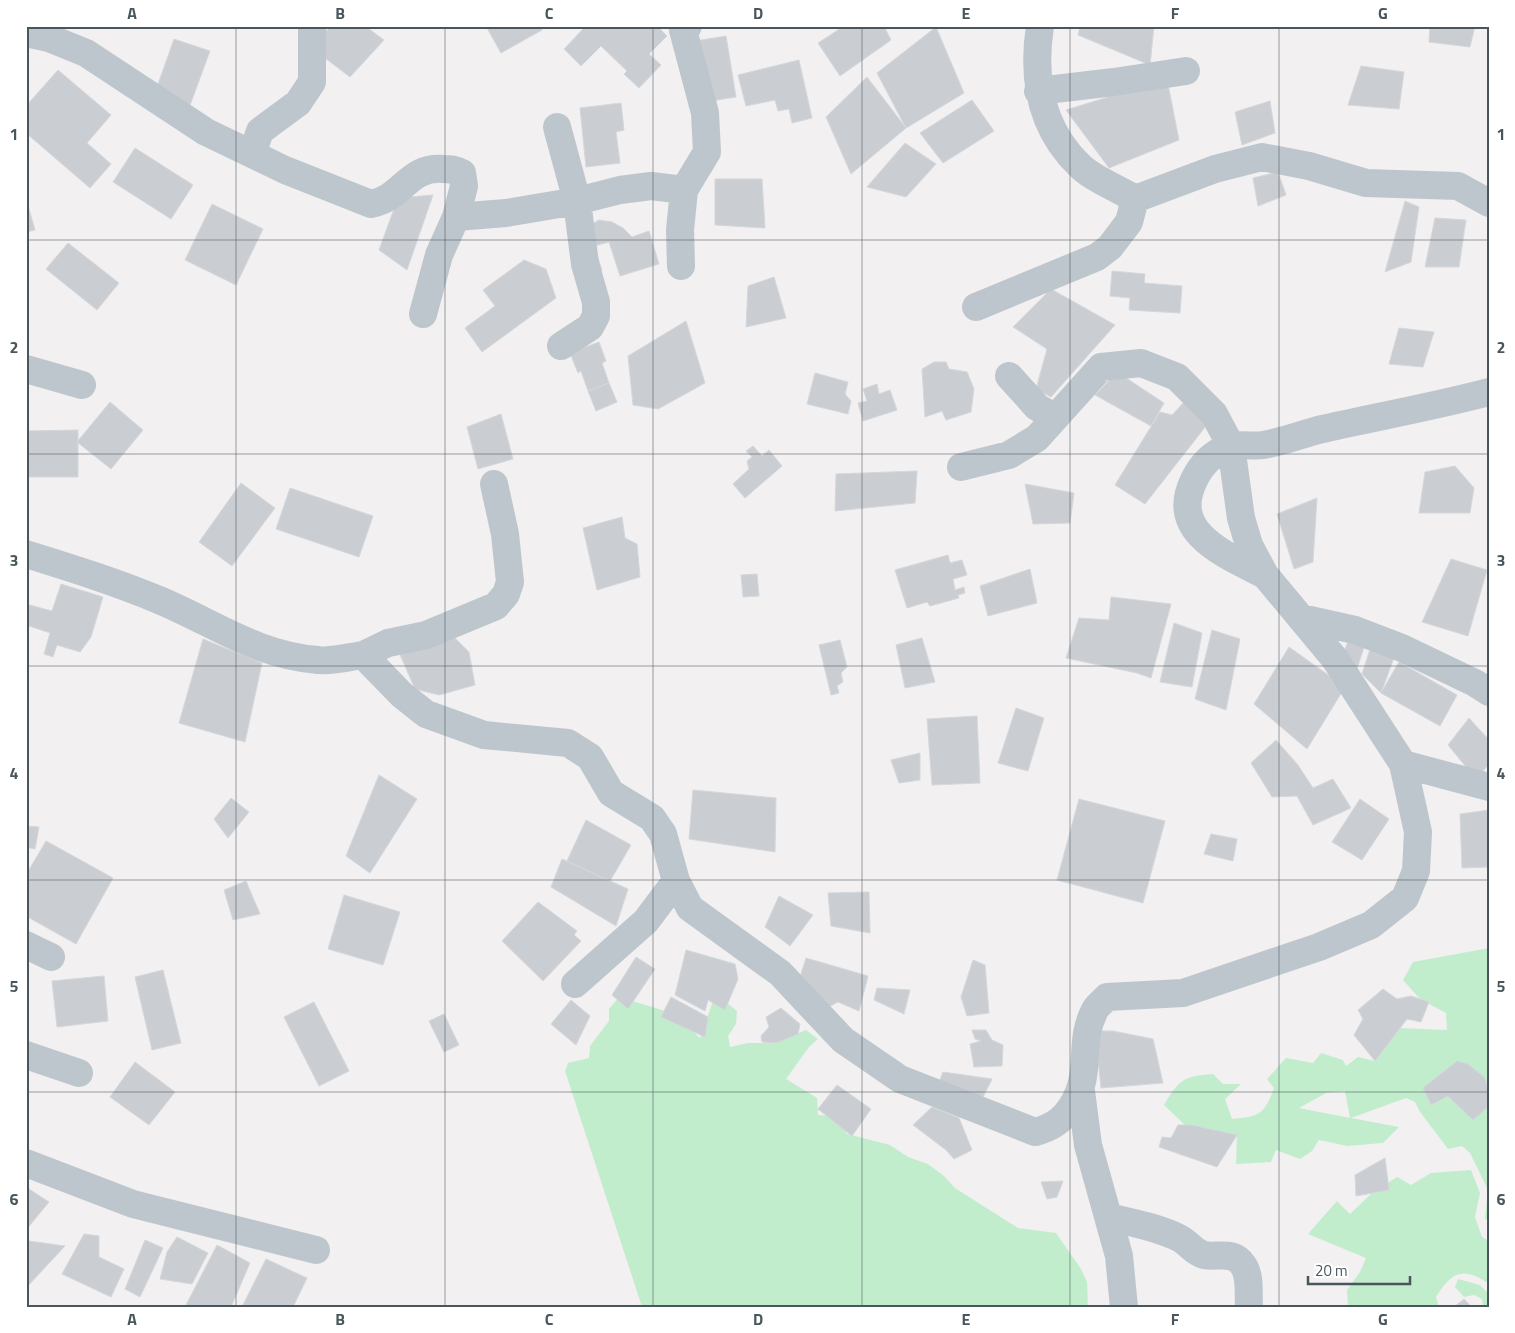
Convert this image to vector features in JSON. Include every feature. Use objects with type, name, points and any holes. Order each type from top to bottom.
[{"type":"street","points":[[252,154],[260,131],[298,103],[312,82],[312,26]]},
{"type":"street","points":[[681,266],[680,230],[684,190],[698,171],[707,152],[705,113],[684,30],[688,26]]},
{"type":"street","points":[[1040,26],[1035,55],[1038,91],[1050,128],[1079,166],[1135,199]]},
{"type":"street","points":[[26,33],[49,38],[86,53],[206,132],[284,170],[371,204],[384,202],[394,196],[414,174],[432,168],[456,170],[462,173],[464,186],[456,217],[439,255],[423,314]]},
{"type":"street","points":[[1038,91],[1186,71]]},
{"type":"street","points":[[557,127],[577,201],[585,264],[596,302],[596,316],[590,327],[561,346]]},
{"type":"street","points":[[1135,199],[1215,169],[1262,157],[1309,166],[1366,183],[1458,186],[1489,203]]},
{"type":"street","points":[[456,217],[506,213],[577,201],[620,190],[651,186],[684,190]]},
{"type":"street","points":[[976,307],[1097,257],[1110,247],[1130,222],[1135,199]]},
{"type":"street","points":[[364,655],[402,695],[426,714],[484,735],[568,743],[590,757],[611,792],[652,818],[663,834],[676,881],[690,908],[780,973],[843,1040],[900,1079],[1035,1132],[1050,1128],[1067,1114],[1081,1091],[1085,1073],[1087,1034],[1094,1010],[1107,997],[1183,993],[1319,947],[1371,925],[1405,898],[1416,871],[1418,832],[1403,764],[1336,659],[1265,575],[1249,545],[1240,518],[1231,446],[1214,414],[1177,377],[1141,363],[1100,366],[1037,438],[1009,455],[961,467]]},
{"type":"street","points":[[26,369],[82,385]]},
{"type":"street","points":[[1009,376],[1037,407],[1054,417]]},
{"type":"street","points":[[1265,575],[1220,552],[1196,532],[1188,513],[1188,492],[1198,472],[1210,458],[1231,446],[1262,446],[1316,431],[1489,392]]},
{"type":"street","points":[[26,554],[118,584],[162,601],[209,626],[272,652],[320,661],[364,655],[388,643],[426,635],[496,606],[506,594],[510,582],[507,553],[494,484]]},
{"type":"street","points":[[1301,618],[1355,630],[1394,645],[1475,683],[1489,692]]},
{"type":"street","points":[[1403,764],[1475,785],[1489,787]]},
{"type":"street","points":[[575,984],[646,922],[676,881]]},
{"type":"street","points":[[26,945],[51,957]]},
{"type":"street","points":[[26,1055],[79,1073]]},
{"type":"street","points":[[1081,1091],[1088,1145],[1119,1256],[1124,1307]]},
{"type":"street","points":[[26,1163],[133,1204],[316,1250]]},
{"type":"street","points":[[1109,1217],[1161,1230],[1182,1240],[1194,1251],[1206,1255],[1224,1254],[1236,1258],[1243,1265],[1247,1274],[1249,1307]]},
{"type":"green space","points":[[1489,948],[1489,1220],[1485,1219],[1488,1190],[1470,1153],[1462,1146],[1448,1149],[1420,1112],[1415,1102],[1406,1098],[1351,1118],[1399,1127],[1383,1143],[1347,1146],[1319,1140],[1312,1151],[1300,1159],[1276,1150],[1271,1162],[1236,1164],[1237,1135],[1185,1125],[1164,1105],[1183,1081],[1195,1076],[1213,1074],[1223,1084],[1241,1084],[1225,1099],[1232,1119],[1249,1117],[1264,1109],[1274,1088],[1267,1079],[1286,1058],[1313,1063],[1321,1053],[1343,1060],[1346,1066],[1358,1057],[1375,1061],[1400,1028],[1447,1030],[1446,1013],[1420,999],[1403,980],[1413,962]],"holes":[[[1345,1091],[1350,1118],[1299,1108],[1326,1093]]]},
{"type":"green space","points":[[619,997],[672,1013],[700,1038],[713,1001],[726,1002],[737,1011],[736,1024],[728,1036],[730,1047],[748,1043],[776,1043],[806,1030],[818,1039],[809,1047],[786,1079],[817,1098],[818,1115],[836,1116],[847,1134],[890,1145],[908,1157],[928,1164],[944,1176],[955,1188],[1018,1228],[1056,1233],[1081,1269],[1087,1282],[1088,1307],[642,1307],[565,1071],[568,1063],[589,1058],[590,1046],[609,1021],[609,1009]]},
{"type":"green space","points":[[1471,1170],[1480,1193],[1475,1217],[1482,1237],[1489,1241],[1489,1284],[1480,1278],[1464,1273],[1452,1277],[1441,1289],[1436,1297],[1439,1307],[1348,1307],[1347,1290],[1360,1272],[1366,1258],[1308,1234],[1337,1201],[1350,1214],[1372,1193],[1397,1177],[1411,1185],[1431,1173]]},
{"type":"green space","points":[[1458,1279],[1480,1285],[1489,1294],[1489,1307],[1483,1307],[1482,1299],[1474,1295],[1464,1297],[1455,1287]]},
{"type":"building","points":[[333,26],[365,26],[384,40],[350,77],[321,55],[323,33]]},
{"type":"building","points":[[486,26],[540,26],[542,30],[501,53]]},
{"type":"building","points":[[586,26],[657,26],[667,36],[649,54],[661,65],[639,88],[624,74],[627,71],[601,46],[581,66],[564,49]]},
{"type":"building","points":[[844,26],[884,26],[891,40],[840,76],[818,43]]},
{"type":"building","points":[[1080,26],[1154,26],[1150,65],[1078,35]]},
{"type":"building","points":[[1430,26],[1475,26],[1470,47],[1429,42]]},
{"type":"building","points":[[936,27],[964,93],[906,128],[877,73]]},
{"type":"building","points":[[726,36],[736,97],[705,102],[695,41]]},
{"type":"building","points":[[174,39],[210,51],[189,108],[157,87]]},
{"type":"building","points":[[799,60],[812,118],[792,123],[789,109],[778,111],[775,100],[746,106],[738,75]]},
{"type":"building","points":[[1361,66],[1404,72],[1399,109],[1348,105]]},
{"type":"building","points":[[58,70],[111,115],[87,143],[111,164],[90,188],[26,133],[26,106]]},
{"type":"building","points":[[867,77],[906,128],[851,174],[826,117]]},
{"type":"building","points":[[1167,79],[1179,140],[1109,168],[1066,110]]},
{"type":"building","points":[[972,100],[994,131],[943,163],[920,133]]},
{"type":"building","points":[[1270,101],[1275,133],[1242,145],[1235,112]]},
{"type":"building","points":[[621,103],[624,130],[616,132],[620,163],[586,167],[580,108]]},
{"type":"building","points":[[905,143],[936,164],[906,197],[867,187]]},
{"type":"building","points":[[135,148],[193,185],[171,219],[113,182]]},
{"type":"building","points":[[1278,172],[1286,195],[1258,206],[1253,178]]},
{"type":"building","points":[[715,179],[762,179],[765,228],[715,225]]},
{"type":"building","points":[[433,195],[407,270],[379,250],[398,198]]},
{"type":"building","points":[[26,199],[35,230],[26,232]]},
{"type":"building","points":[[1405,201],[1419,207],[1411,262],[1385,272]]},
{"type":"building","points":[[212,204],[263,229],[236,285],[185,260]]},
{"type":"building","points":[[1435,218],[1466,220],[1459,267],[1425,267]]},
{"type":"building","points":[[599,220],[612,222],[623,228],[632,237],[649,231],[659,264],[620,276],[609,242],[594,246],[602,270],[597,272],[587,227]]},
{"type":"building","points":[[68,243],[119,283],[97,310],[46,269]]},
{"type":"building","points":[[524,260],[546,269],[556,298],[482,352],[465,328],[495,306],[483,290]]},
{"type":"building","points":[[1112,271],[1145,274],[1144,283],[1182,286],[1180,313],[1129,310],[1130,298],[1110,296]]},
{"type":"building","points":[[774,277],[786,318],[746,327],[748,286]]},
{"type":"building","points":[[1051,289],[1115,325],[1051,397],[1036,389],[1047,349],[1013,327]]},
{"type":"building","points":[[686,321],[705,383],[658,409],[633,405],[628,356]]},
{"type":"building","points":[[1399,328],[1434,332],[1423,367],[1389,364]]},
{"type":"building","points":[[599,342],[606,361],[602,363],[609,383],[588,391],[581,371],[578,373],[570,353]]},
{"type":"building","points":[[934,362],[946,362],[949,369],[967,372],[974,389],[971,412],[946,420],[942,411],[925,417],[922,369]]},
{"type":"building","points":[[1117,372],[1164,403],[1151,426],[1095,395]]},
{"type":"building","points":[[815,373],[848,382],[845,394],[851,401],[848,414],[807,404]]},
{"type":"building","points":[[609,383],[617,402],[596,411],[588,391]]},
{"type":"building","points":[[877,384],[879,394],[890,390],[897,410],[863,421],[858,403],[867,401],[863,389]]},
{"type":"building","points":[[1186,400],[1213,417],[1145,504],[1115,485],[1160,412],[1172,415]]},
{"type":"building","points":[[110,402],[143,430],[111,469],[77,442]]},
{"type":"building","points":[[501,414],[513,459],[478,469],[467,427]]},
{"type":"building","points":[[78,430],[78,477],[26,477],[26,431]]},
{"type":"building","points":[[753,446],[762,456],[769,450],[782,466],[745,498],[733,484],[749,469],[747,461],[752,457],[746,451]]},
{"type":"building","points":[[1455,466],[1474,488],[1470,513],[1419,513],[1425,472]]},
{"type":"building","points":[[917,471],[915,503],[835,511],[836,474]]},
{"type":"building","points":[[241,483],[275,508],[232,566],[199,542]]},
{"type":"building","points":[[1025,484],[1074,493],[1070,523],[1033,524]]},
{"type":"building","points":[[290,488],[373,516],[359,557],[276,529]]},
{"type":"building","points":[[1317,498],[1313,562],[1294,569],[1277,514]]},
{"type":"building","points":[[622,517],[625,538],[637,544],[640,577],[597,590],[583,528]]},
{"type":"building","points":[[948,555],[950,563],[962,560],[967,575],[953,579],[955,590],[964,587],[965,593],[958,595],[959,598],[930,606],[927,602],[907,608],[895,570]]},
{"type":"building","points":[[1451,559],[1487,570],[1468,636],[1422,622]]},
{"type":"building","points":[[1030,569],[1037,603],[988,616],[980,586]]},
{"type":"building","points":[[757,574],[759,596],[743,597],[741,575]]},
{"type":"building","points":[[61,584],[103,597],[91,637],[80,652],[57,645],[53,657],[44,654],[50,633],[26,625],[26,604],[52,611]]},
{"type":"building","points":[[1111,597],[1171,604],[1151,678],[1137,673],[1066,658],[1079,618],[1109,620]]},
{"type":"building","points":[[1174,623],[1202,633],[1192,687],[1160,682]]},
{"type":"building","points":[[1212,630],[1240,639],[1226,710],[1195,699]]},
{"type":"building","points":[[454,637],[469,652],[475,685],[439,695],[415,689],[398,650]]},
{"type":"building","points":[[1350,637],[1366,641],[1356,672],[1342,656]]},
{"type":"building","points":[[922,638],[935,682],[905,688],[896,645]]},
{"type":"building","points":[[203,639],[262,663],[245,742],[179,723]]},
{"type":"building","points":[[840,640],[847,667],[841,673],[843,682],[837,686],[839,693],[831,695],[819,645]]},
{"type":"building","points":[[1373,640],[1396,652],[1381,693],[1362,674]]},
{"type":"building","points":[[1289,647],[1345,687],[1307,749],[1254,704]]},
{"type":"building","points":[[1399,662],[1457,695],[1440,726],[1381,693]]},
{"type":"building","points":[[1016,708],[1044,718],[1028,771],[998,763]]},
{"type":"building","points":[[977,716],[980,783],[932,785],[927,719]]},
{"type":"building","points":[[1469,718],[1489,740],[1489,764],[1476,779],[1448,745]]},
{"type":"building","points":[[1276,740],[1298,765],[1313,788],[1333,779],[1351,808],[1313,825],[1297,796],[1272,797],[1251,763]]},
{"type":"building","points":[[920,753],[920,780],[899,783],[891,760]]},
{"type":"building","points":[[379,775],[417,799],[370,873],[346,856]]},
{"type":"building","points":[[693,790],[776,798],[775,852],[689,839]]},
{"type":"building","points":[[231,798],[249,812],[228,838],[214,819]]},
{"type":"building","points":[[1079,799],[1165,821],[1143,903],[1057,880]]},
{"type":"building","points":[[1360,799],[1389,819],[1362,860],[1332,842]]},
{"type":"building","points":[[1489,810],[1489,867],[1462,868],[1460,814]]},
{"type":"building","points":[[586,820],[631,845],[610,881],[567,861]]},
{"type":"building","points":[[26,826],[39,827],[35,849],[26,847]]},
{"type":"building","points":[[1211,834],[1237,839],[1233,861],[1204,854]]},
{"type":"building","points":[[46,841],[113,878],[76,944],[26,916],[26,875]]},
{"type":"building","points":[[562,859],[628,889],[616,926],[551,887]]},
{"type":"building","points":[[246,881],[260,914],[233,920],[224,890]]},
{"type":"building","points":[[869,892],[870,933],[831,926],[828,893]]},
{"type":"building","points":[[344,895],[400,912],[383,965],[328,949]]},
{"type":"building","points":[[779,896],[813,915],[790,946],[765,927]]},
{"type":"building","points":[[538,902],[577,931],[574,935],[581,941],[543,981],[502,941]]},
{"type":"building","points":[[686,950],[735,964],[738,979],[725,1010],[708,1000],[705,1011],[675,995]]},
{"type":"building","points":[[636,957],[655,969],[628,1009],[612,995]]},
{"type":"building","points":[[806,958],[868,976],[859,1011],[838,1002],[817,1013],[796,990]]},
{"type":"building","points":[[973,960],[985,965],[989,1013],[967,1016],[961,997]]},
{"type":"building","points":[[163,970],[181,1043],[152,1050],[135,977]]},
{"type":"building","points":[[104,976],[108,1021],[57,1027],[52,981]]},
{"type":"building","points":[[877,988],[910,990],[904,1014],[874,1000]]},
{"type":"building","points":[[1383,989],[1397,999],[1411,996],[1429,1002],[1421,1022],[1407,1019],[1375,1061],[1354,1035],[1363,1019],[1358,1010]]},
{"type":"building","points":[[671,997],[708,1017],[705,1037],[661,1017]]},
{"type":"building","points":[[571,1000],[590,1016],[576,1045],[551,1024]]},
{"type":"building","points":[[314,1002],[349,1071],[319,1086],[284,1017]]},
{"type":"building","points":[[781,1008],[800,1024],[798,1034],[776,1043],[762,1042],[761,1036],[769,1027],[766,1017]]},
{"type":"building","points":[[444,1014],[459,1045],[444,1052],[429,1021]]},
{"type":"building","points":[[972,1030],[986,1030],[992,1040],[1003,1045],[1002,1066],[974,1067],[970,1044],[981,1041],[975,1039]]},
{"type":"building","points":[[1095,1031],[1113,1031],[1153,1039],[1163,1083],[1101,1088]]},
{"type":"building","points":[[1457,1061],[1468,1064],[1484,1077],[1489,1089],[1489,1106],[1473,1120],[1448,1096],[1431,1105],[1423,1088]]},
{"type":"building","points":[[135,1062],[175,1092],[149,1125],[110,1097]]},
{"type":"building","points":[[943,1072],[992,1079],[983,1097],[936,1090]]},
{"type":"building","points":[[837,1085],[871,1109],[852,1136],[818,1109]]},
{"type":"building","points":[[932,1107],[959,1118],[972,1150],[954,1159],[946,1150],[913,1125]]},
{"type":"building","points":[[1178,1125],[1191,1125],[1237,1135],[1217,1167],[1159,1147],[1162,1137],[1171,1138]]},
{"type":"building","points":[[1385,1158],[1389,1190],[1356,1196],[1355,1175]]},
{"type":"building","points":[[1063,1181],[1057,1197],[1047,1199],[1041,1182]]},
{"type":"building","points":[[26,1187],[49,1202],[26,1230]]},
{"type":"building","points":[[84,1234],[99,1236],[99,1257],[124,1269],[111,1297],[62,1274]]},
{"type":"building","points":[[177,1237],[208,1253],[192,1284],[160,1279],[167,1252]]},
{"type":"building","points":[[145,1240],[163,1248],[140,1297],[125,1289]]},
{"type":"building","points":[[29,1241],[65,1246],[26,1288],[26,1245]]},
{"type":"building","points":[[217,1245],[250,1263],[231,1307],[185,1307]]},
{"type":"building","points":[[266,1259],[307,1278],[293,1307],[242,1307]]},
{"type":"building","points":[[1464,1299],[1472,1307],[1454,1307]]}]
